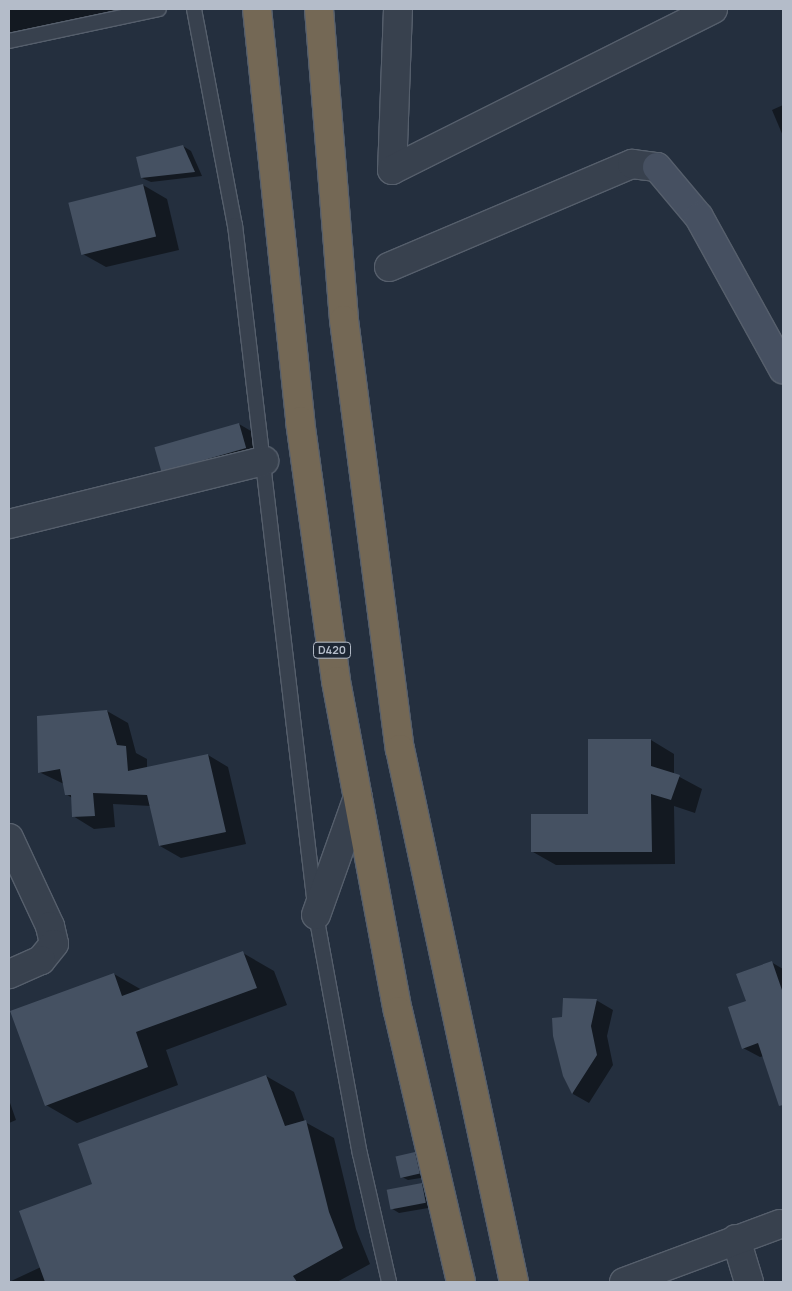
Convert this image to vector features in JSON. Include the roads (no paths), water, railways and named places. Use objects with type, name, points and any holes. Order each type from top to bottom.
[{"type":"highway","name":"D420","points":[[257,9],[300,421],[336,682],[398,1011],[462,1282]]},
{"type":"highway","points":[[319,9],[344,320],[400,749],[514,1282]]},
{"type":"street","points":[[398,9],[392,170],[709,9]]},
{"type":"street","points":[[389,267],[632,164],[657,167],[699,217],[783,369]]},
{"type":"street","points":[[9,524],[264,461]]},
{"type":"street","points":[[316,915],[358,797]]},
{"type":"street","points":[[9,838],[50,926],[54,944],[40,960],[9,974]]},
{"type":"street","points":[[624,1282],[780,1224]]},
{"type":"street","points":[[736,1239],[749,1282]]},
{"type":"lane","points":[[9,41],[159,9]]},
{"type":"lane","points":[[194,9],[236,226],[316,915],[360,1154],[389,1282]]}]
